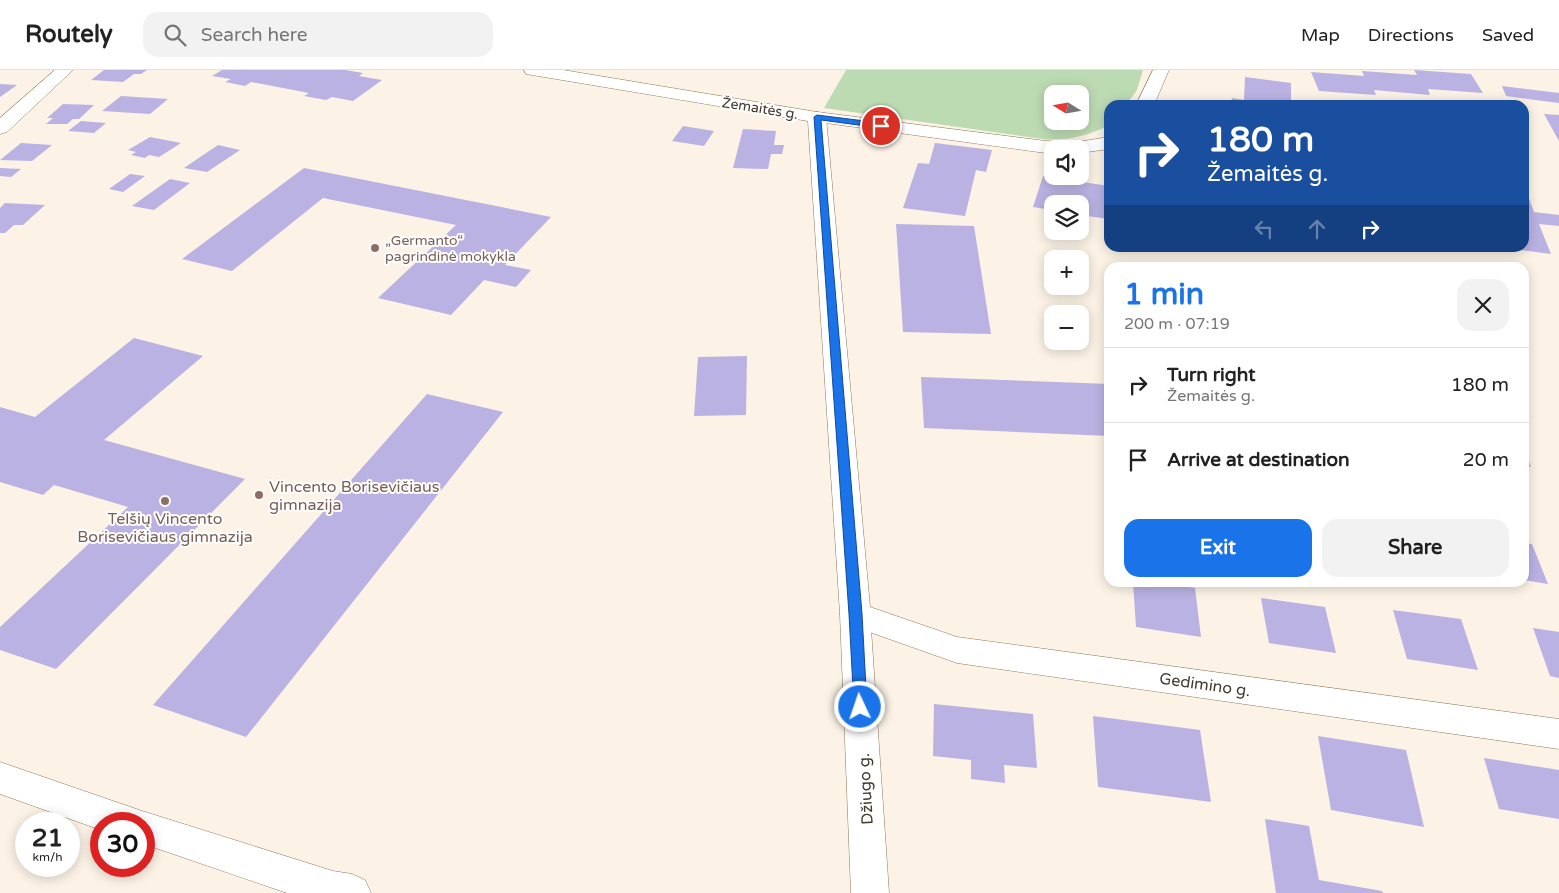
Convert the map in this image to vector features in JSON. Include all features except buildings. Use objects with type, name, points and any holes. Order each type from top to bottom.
[{"type":"main road","points":[[0,128],[65,70]]},
{"type":"main road","name":"Žemaitės g.","points":[[532,70],[817,117],[1046,147],[1077,148],[1104,144]]},
{"type":"main road","points":[[1147,100],[1161,70]]},
{"type":"main road","name":"Džiugo g.","points":[[817,117],[855,614],[870,893]]},
{"type":"main road","name":"Gedimino g.","points":[[855,614],[957,650],[1559,734]]},
{"type":"main road","points":[[0,778],[98,812]]},
{"type":"main road","points":[[155,832],[333,890],[352,893]]},
{"type":"green space","points":[[846,70],[1143,70],[1137,90],[1130,100],[1104,100],[1104,127],[1085,135],[1061,139],[1043,139],[824,108]]},
{"type":"place","name":"„Germanto“ pagrindinė mokykla","points":[[375,248]]},
{"type":"place","name":"Vincento Borisevičiaus gimnazija","points":[[259,495]]},
{"type":"place","name":"Telšių Vincento Borisevičiaus gimnazija","points":[[165,501]]},
{"type":"route","points":[[860,707],[855,614],[817,117],[881,126]]}]
